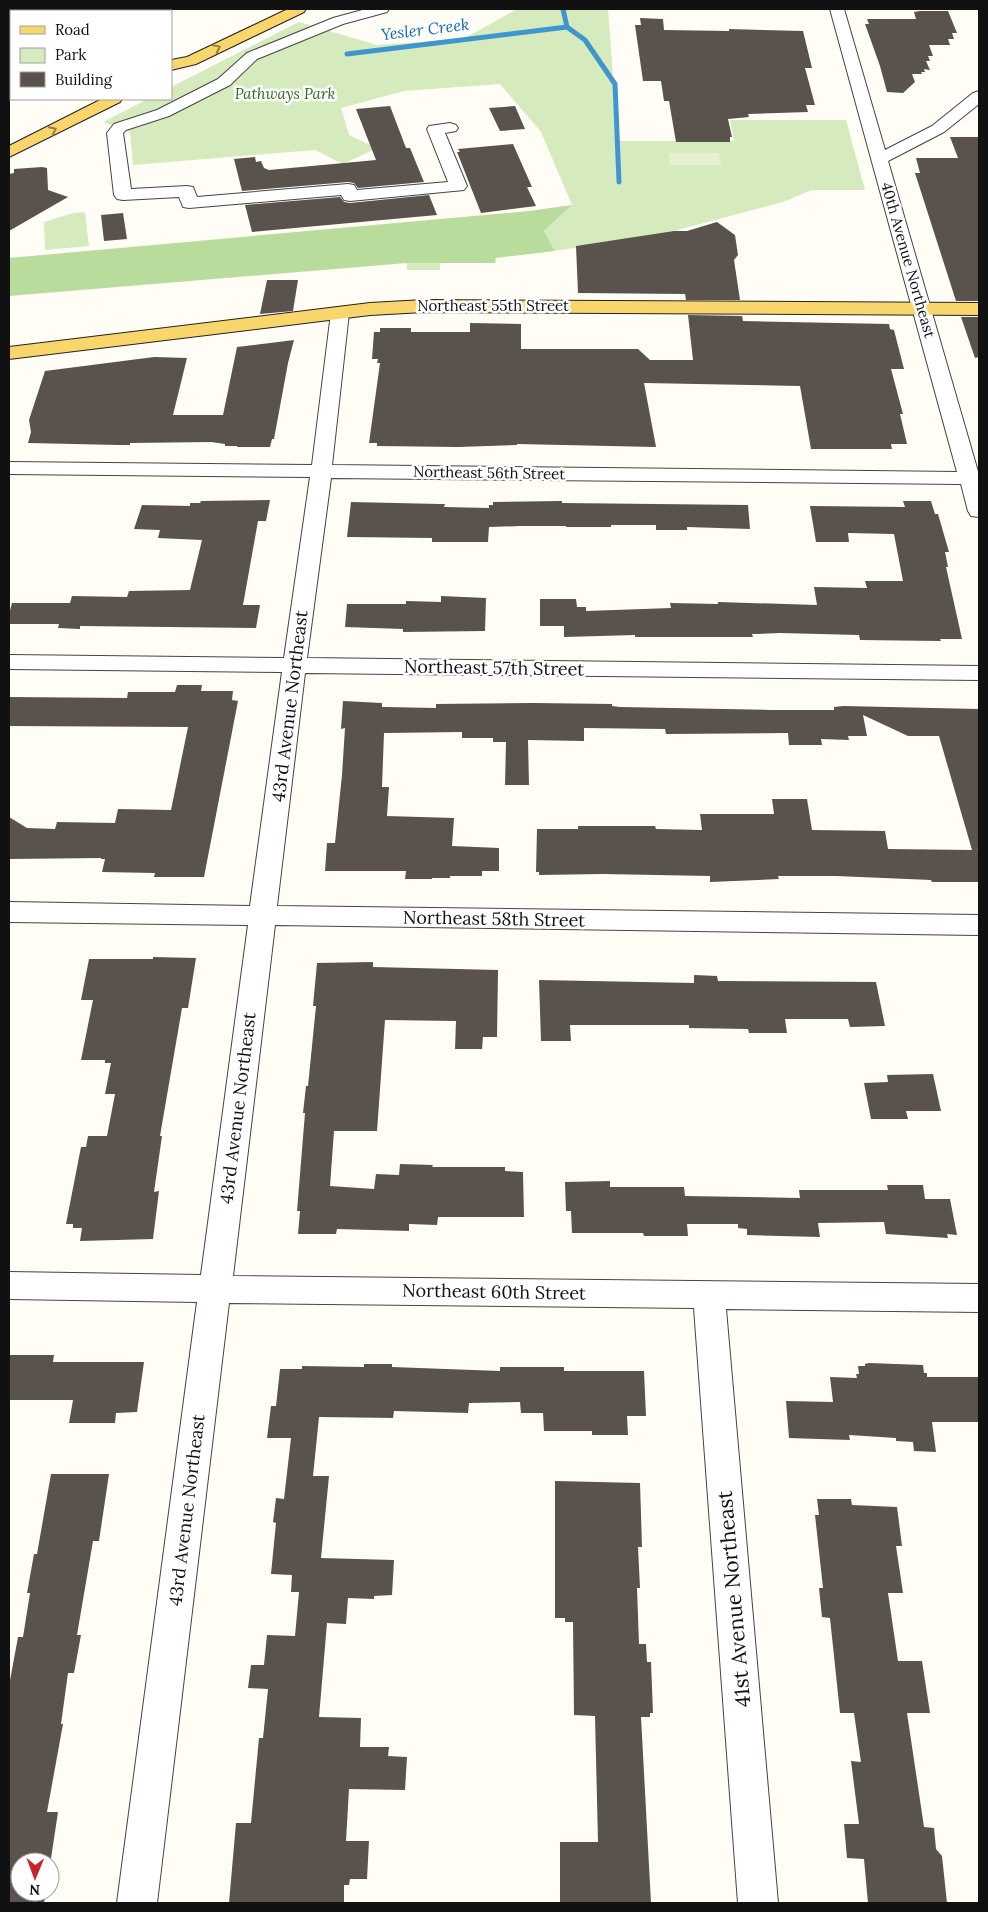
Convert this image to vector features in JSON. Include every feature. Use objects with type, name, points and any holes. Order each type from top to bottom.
[{"type":"main road","points":[[269,9],[174,54],[172,64],[191,61],[299,9]]},
{"type":"main road","points":[[40,118],[86,100]]},
{"type":"main road","points":[[9,152],[112,100]]},
{"type":"main road","name":"Northeast 55th Street","points":[[9,353],[396,307],[444,305],[979,309]]},
{"type":"street","points":[[382,9],[338,21],[252,56],[224,82],[163,113],[120,127],[115,133],[122,195],[187,191],[190,203],[348,189],[350,196],[458,186],[435,129],[450,128]]},
{"type":"street","points":[[837,9],[855,9]]},
{"type":"street","name":"40th Avenue Northeast","points":[[837,9],[979,511]]},
{"type":"street","points":[[180,88],[198,94]]},
{"type":"street","points":[[880,159],[938,129],[979,96]]},
{"type":"street","name":"43rd Avenue Northeast","points":[[137,1903],[340,313]]},
{"type":"street","name":"Northeast 56th Street","points":[[9,468],[970,478]]},
{"type":"street","name":"Northeast 57th Street","points":[[9,662],[979,674]]},
{"type":"street","name":"Northeast 58th Street","points":[[9,912],[979,925]]},
{"type":"street","name":"Northeast 60th Street","points":[[9,1285],[979,1298]]},
{"type":"street","name":"41st Avenue Northeast","points":[[709,1295],[758,1903]]},
{"type":"green space","name":"Pathways Park","points":[[517,9],[608,9],[618,141],[734,141],[730,120],[846,120],[865,190],[812,190],[783,202],[674,231],[555,251],[544,231],[572,205],[541,132],[500,84],[404,91],[341,108],[349,135],[377,148],[343,164],[315,150],[133,165],[130,132],[103,122],[146,100],[172,100],[172,86],[299,22],[377,45],[463,39]]},
{"type":"green space","points":[[669,153],[719,153],[721,165],[670,165]]},
{"type":"green space","points":[[572,205],[544,231],[555,251],[496,258],[495,263],[407,263],[9,296],[9,258],[529,211]]},
{"type":"green space","points":[[85,212],[89,246],[45,250],[44,222],[73,213]]},
{"type":"green space","points":[[407,263],[440,263],[440,270],[407,270]]},
{"type":"building","points":[[948,11],[957,33],[952,33],[954,39],[948,39],[950,45],[929,45],[933,56],[928,56],[930,61],[926,61],[930,70],[924,69],[925,72],[921,72],[922,74],[912,74],[915,82],[903,93],[887,92],[865,24],[869,24],[867,19],[916,19],[914,12]]},
{"type":"building","points":[[640,18],[663,19],[664,30],[803,31],[812,68],[805,68],[815,105],[806,105],[808,112],[748,114],[749,117],[728,119],[732,137],[730,137],[730,142],[676,142],[669,101],[664,101],[661,81],[643,81],[635,25],[641,25]]},
{"type":"building","points":[[390,106],[406,148],[410,148],[424,182],[358,188],[354,183],[348,182],[242,191],[234,159],[255,157],[256,162],[261,161],[264,168],[269,170],[376,160],[356,109]]},
{"type":"building","points":[[515,106],[525,129],[500,131],[489,108]]},
{"type":"building","points":[[950,137],[979,137],[979,301],[956,301],[915,173],[920,173],[916,158],[958,158]]},
{"type":"building","points":[[513,144],[532,187],[527,187],[536,206],[481,213],[457,152],[460,152],[458,149]]},
{"type":"building","points":[[47,168],[48,190],[68,197],[9,231],[9,174],[14,173],[14,169]]},
{"type":"building","points":[[429,195],[437,215],[252,232],[245,205],[340,197],[344,202],[350,203]]},
{"type":"building","points":[[123,213],[127,239],[104,241],[101,215]]},
{"type":"building","points":[[717,222],[735,235],[738,255],[734,260],[740,300],[686,300],[685,294],[578,293],[576,246],[674,231],[687,231]]},
{"type":"building","points":[[267,280],[298,280],[293,311],[260,314]]},
{"type":"building","points":[[688,315],[742,316],[743,321],[889,324],[890,329],[894,330],[904,369],[891,369],[903,414],[900,414],[907,444],[891,444],[892,449],[811,449],[800,386],[644,383],[656,447],[517,444],[458,447],[377,446],[377,443],[369,443],[380,363],[377,363],[378,359],[372,359],[374,332],[380,332],[380,328],[411,328],[411,332],[470,332],[470,323],[521,324],[521,349],[638,349],[650,360],[693,360]]},
{"type":"building","points":[[961,317],[979,317],[979,357],[975,358]]},
{"type":"building","points":[[294,340],[274,439],[272,439],[270,447],[225,446],[225,444],[211,442],[130,443],[130,445],[28,443],[31,432],[29,420],[45,371],[154,357],[187,358],[173,415],[223,415],[237,347]]},
{"type":"building","points":[[270,500],[266,521],[258,521],[243,605],[260,605],[256,628],[80,626],[80,629],[58,628],[59,624],[9,624],[12,603],[70,603],[72,596],[127,597],[129,591],[190,590],[202,540],[158,538],[160,530],[134,529],[142,505],[190,506],[190,503],[200,503],[201,501]]},
{"type":"building","points":[[562,501],[562,503],[748,505],[750,529],[687,527],[687,530],[656,530],[656,525],[489,527],[488,542],[432,542],[432,538],[347,537],[351,502],[445,504],[444,507],[489,508],[489,505],[493,505],[493,502]]},
{"type":"building","points":[[903,501],[931,501],[935,514],[938,514],[949,552],[945,552],[948,567],[946,567],[962,639],[940,639],[941,641],[860,640],[859,635],[780,633],[752,634],[753,637],[635,637],[635,635],[564,637],[564,626],[540,626],[540,599],[576,599],[577,607],[586,607],[586,611],[671,608],[670,603],[718,604],[718,602],[817,605],[814,587],[867,588],[865,581],[903,581],[894,534],[848,533],[849,542],[816,542],[810,506],[905,507]]},
{"type":"building","points":[[441,596],[486,598],[485,631],[403,632],[403,629],[345,627],[347,604],[406,604],[406,601],[441,602]]},
{"type":"building","points":[[177,685],[202,685],[201,691],[233,691],[232,700],[238,701],[204,877],[154,877],[155,873],[102,872],[105,859],[101,858],[9,859],[9,817],[27,828],[55,829],[57,822],[115,823],[118,809],[171,810],[188,727],[9,726],[9,697],[127,698],[128,692],[175,692]]},
{"type":"building","points":[[343,701],[382,703],[382,707],[436,708],[436,704],[533,703],[772,710],[834,710],[834,707],[843,706],[979,709],[979,849],[977,850],[979,850],[979,882],[932,882],[931,880],[836,876],[778,876],[779,879],[710,882],[710,876],[539,875],[539,872],[536,872],[537,829],[578,829],[578,826],[655,826],[656,829],[702,830],[700,814],[774,814],[772,799],[807,799],[812,830],[885,831],[888,849],[972,850],[939,736],[908,736],[863,715],[867,736],[848,736],[849,740],[821,739],[822,745],[789,745],[788,733],[666,734],[665,729],[584,728],[584,741],[528,740],[529,785],[505,785],[506,742],[493,742],[493,738],[462,738],[462,732],[384,733],[382,787],[389,787],[387,816],[454,818],[452,846],[499,848],[499,871],[482,871],[482,876],[405,879],[406,871],[325,871],[327,843],[335,843],[345,728],[341,729]]},
{"type":"building","points":[[153,957],[196,958],[188,1008],[182,1008],[160,1136],[162,1136],[154,1192],[159,1191],[153,1239],[80,1241],[82,1228],[73,1228],[73,1224],[66,1224],[81,1147],[86,1147],[88,1136],[107,1136],[115,1094],[105,1094],[111,1063],[105,1063],[105,1060],[81,1060],[93,1000],[81,1000],[89,959],[153,959]]},
{"type":"building","points":[[373,962],[373,967],[498,970],[497,1037],[483,1037],[482,1049],[455,1049],[456,1021],[385,1020],[377,1131],[334,1131],[330,1186],[374,1189],[376,1174],[399,1175],[400,1164],[433,1165],[432,1167],[505,1167],[505,1171],[523,1172],[524,1217],[438,1217],[437,1225],[409,1224],[409,1231],[337,1229],[336,1234],[298,1234],[300,1211],[297,1211],[305,1113],[303,1113],[306,1086],[308,1086],[316,1006],[313,1006],[317,963]]},
{"type":"building","points":[[694,975],[717,976],[718,981],[876,982],[885,1026],[850,1027],[848,1019],[785,1019],[787,1033],[749,1033],[748,1029],[689,1028],[689,1025],[570,1025],[571,1041],[541,1041],[539,980],[694,983]]},
{"type":"building","points":[[933,1074],[941,1111],[906,1111],[908,1119],[871,1119],[864,1083],[888,1082],[887,1075]]},
{"type":"building","points":[[610,1181],[610,1187],[684,1187],[685,1196],[800,1198],[799,1190],[888,1190],[887,1185],[923,1185],[925,1199],[950,1199],[957,1235],[947,1234],[948,1238],[886,1234],[884,1222],[818,1223],[820,1237],[747,1235],[747,1229],[738,1228],[738,1224],[687,1224],[688,1236],[644,1236],[643,1233],[572,1233],[571,1211],[566,1211],[565,1182]]},
{"type":"building","points":[[9,1355],[54,1355],[53,1362],[144,1362],[137,1412],[116,1413],[115,1423],[69,1423],[73,1400],[9,1400]]},
{"type":"building","points":[[364,1364],[392,1364],[392,1367],[500,1371],[500,1367],[564,1367],[564,1371],[644,1371],[646,1416],[627,1416],[628,1435],[592,1435],[592,1431],[544,1431],[543,1413],[521,1413],[520,1402],[469,1403],[468,1413],[394,1411],[393,1418],[319,1417],[313,1476],[329,1476],[321,1558],[394,1560],[392,1595],[374,1596],[374,1599],[348,1598],[346,1624],[327,1623],[319,1717],[361,1718],[360,1747],[389,1747],[388,1756],[407,1757],[405,1790],[349,1789],[346,1841],[369,1841],[367,1879],[350,1879],[349,1885],[344,1885],[344,1903],[229,1903],[236,1823],[251,1823],[259,1738],[263,1738],[268,1689],[248,1688],[251,1665],[264,1665],[267,1635],[295,1636],[299,1592],[291,1592],[292,1575],[271,1574],[276,1523],[273,1522],[276,1498],[284,1499],[291,1438],[267,1438],[271,1406],[276,1406],[280,1369],[302,1369],[302,1366],[364,1367]]},
{"type":"building","points":[[865,1364],[923,1365],[924,1373],[927,1373],[927,1377],[979,1377],[979,1422],[932,1422],[936,1452],[914,1451],[913,1442],[896,1441],[896,1438],[849,1435],[850,1440],[789,1438],[786,1401],[833,1402],[830,1377],[857,1378],[856,1374],[859,1374],[858,1366],[865,1366]]},
{"type":"building","points":[[51,1474],[109,1474],[99,1541],[93,1541],[77,1635],[81,1635],[74,1673],[68,1673],[61,1724],[63,1724],[47,1812],[58,1812],[52,1852],[10,1852],[10,1902],[44,1903],[9,1903],[9,1686],[18,1637],[23,1637],[30,1593],[27,1593],[34,1554],[37,1554]]},
{"type":"building","points":[[555,1481],[640,1483],[642,1547],[638,1547],[640,1588],[637,1588],[639,1644],[646,1644],[647,1662],[651,1662],[653,1713],[650,1713],[650,1717],[641,1717],[651,1903],[560,1902],[560,1842],[598,1842],[595,1716],[574,1715],[573,1622],[565,1622],[565,1618],[555,1618]]},
{"type":"building","points":[[817,1499],[851,1499],[852,1505],[897,1507],[902,1546],[896,1546],[903,1593],[888,1593],[898,1661],[922,1661],[930,1713],[907,1713],[924,1827],[934,1828],[936,1849],[942,1856],[947,1903],[868,1903],[864,1859],[847,1858],[844,1824],[859,1824],[851,1761],[861,1762],[854,1713],[840,1713],[830,1618],[822,1617],[819,1588],[823,1588],[815,1515],[819,1515]]},
{"type":"waterway","name":"Yesler Creek","points":[[563,9],[567,27]]},
{"type":"waterway","name":"Yesler Creek","points":[[347,54],[567,27]]},
{"type":"waterway","name":"Yesler Creek","points":[[567,27],[585,40],[615,84],[619,182]]}]
